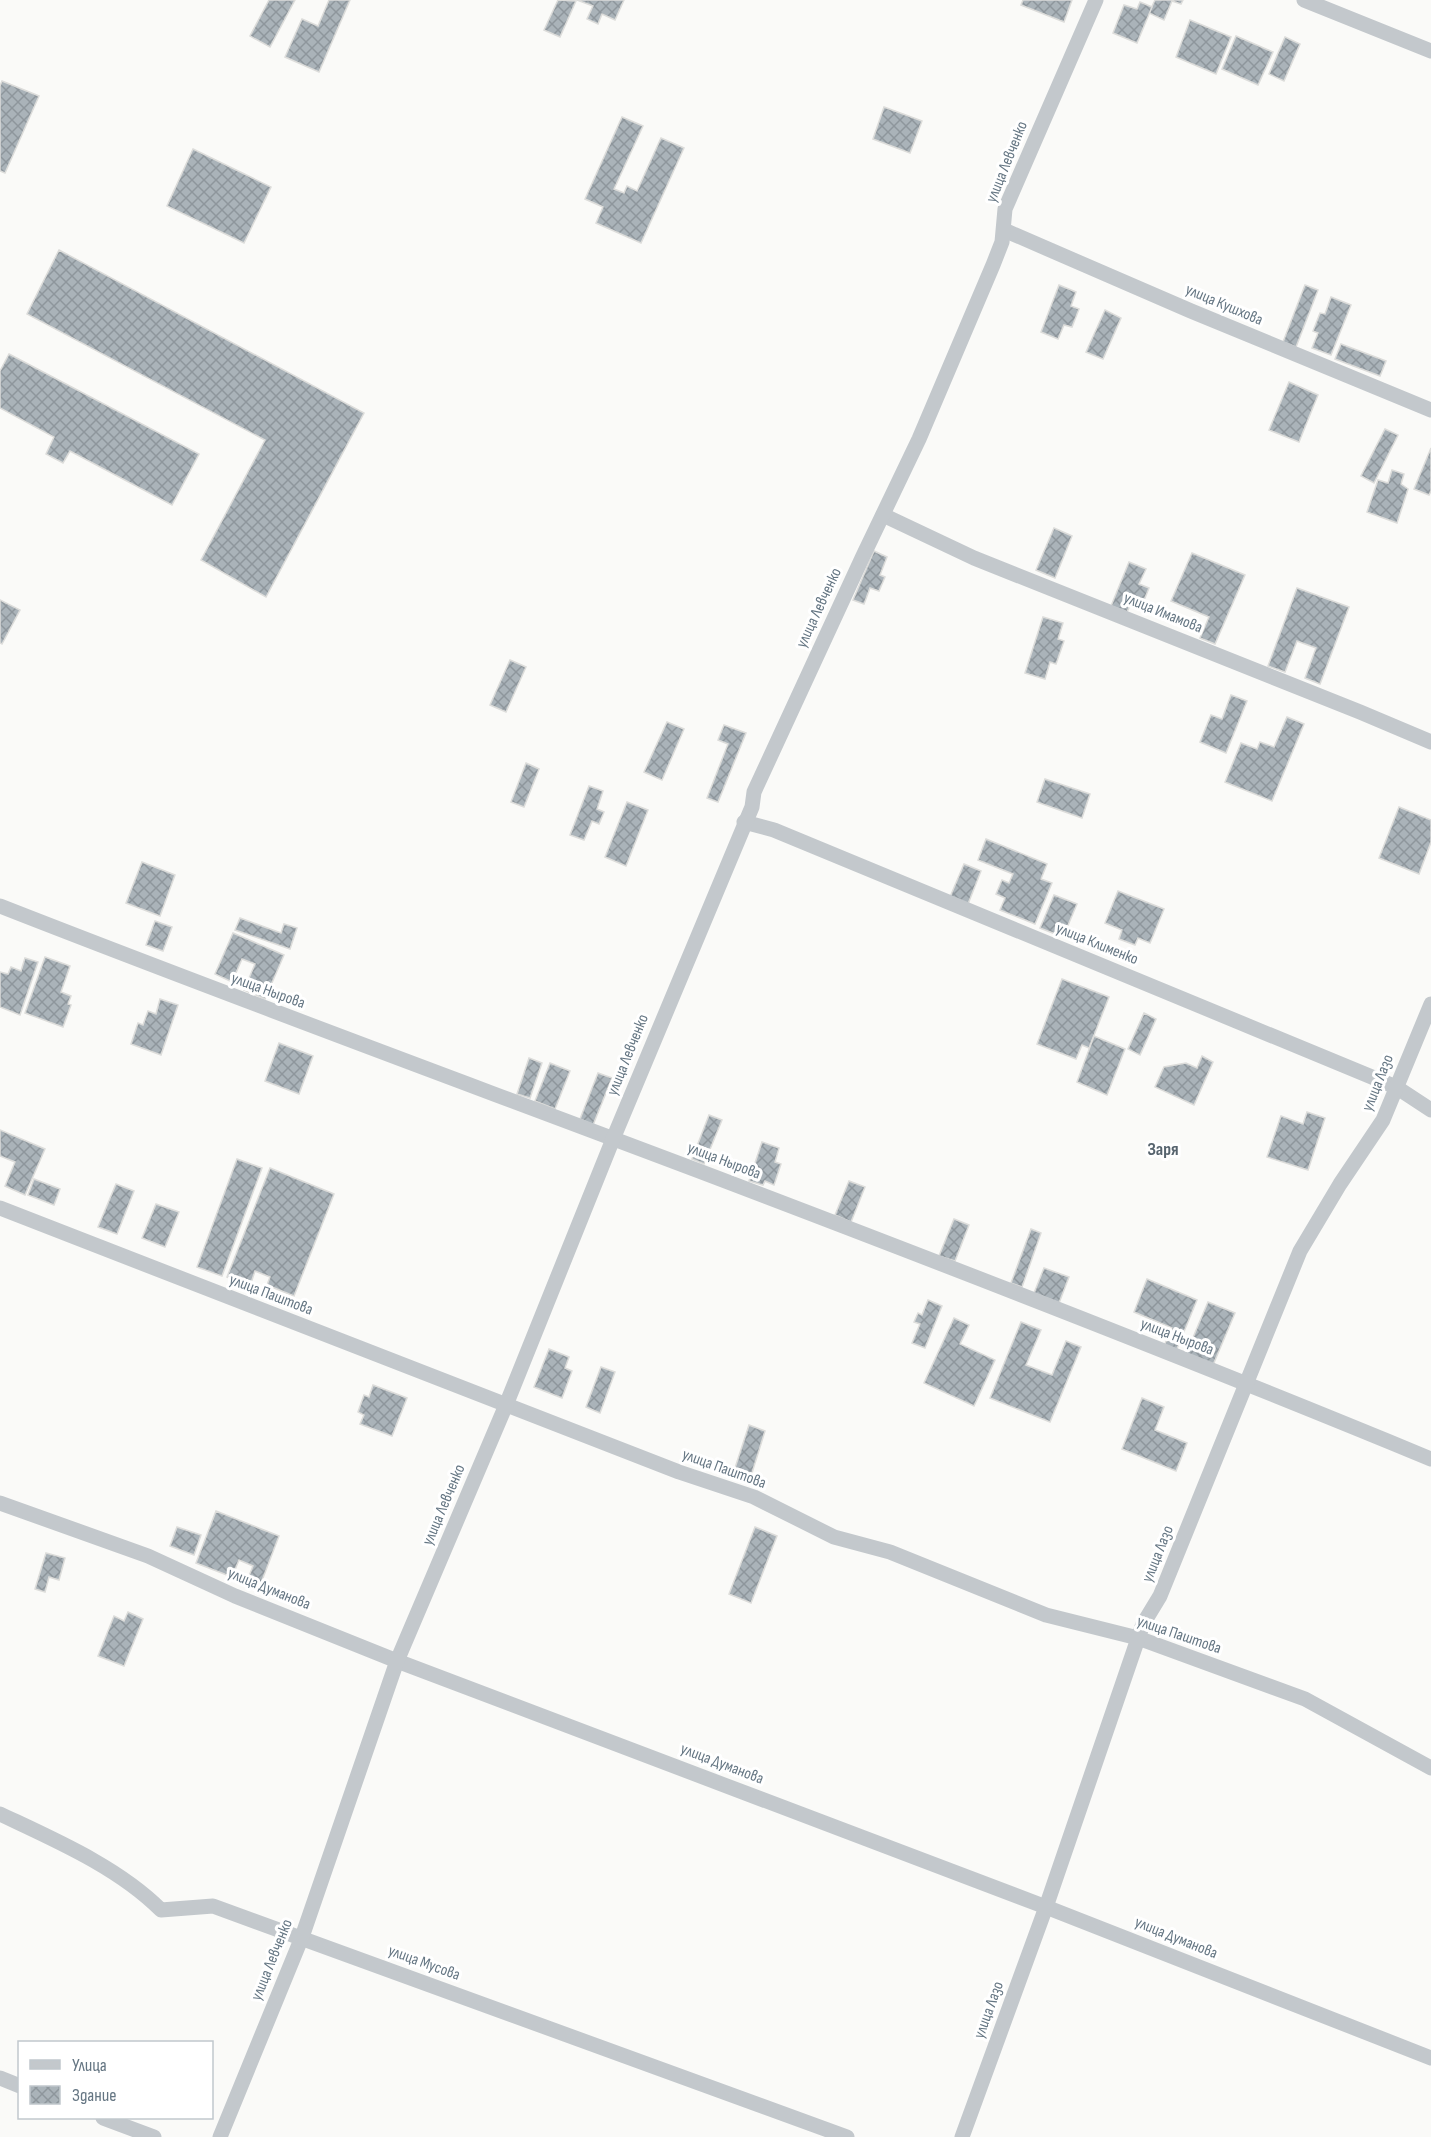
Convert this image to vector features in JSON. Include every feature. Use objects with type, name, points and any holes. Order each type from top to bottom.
[{"type":"street","name":"улица Левченко","points":[[220,2137],[302,1937],[397,1661],[506,1406],[613,1139],[752,807],[754,792],[929,417],[1002,242],[1005,208],[1096,0]]},
{"type":"street","points":[[1304,0],[1431,51]]},
{"type":"street","name":"улица Кушхова","points":[[1004,230],[1181,307],[1431,410]]},
{"type":"street","name":"улица Имамова","points":[[883,515],[974,558],[1431,742]]},
{"type":"street","name":"улица Клименко","points":[[744,822],[774,830],[1396,1087],[1431,1110]]},
{"type":"street","name":"улица Нырова","points":[[0,906],[209,988],[613,1139],[1247,1383],[1431,1459]]},
{"type":"street","name":"улица Лазо","points":[[962,2137],[1046,1906],[1143,1624],[1160,1596],[1300,1251],[1340,1184],[1383,1120],[1431,1004]]},
{"type":"street","name":"улица Паштова","points":[[0,1208],[506,1406],[679,1472],[754,1497],[834,1537],[890,1552],[1046,1616],[1138,1638],[1305,1699],[1431,1768]]},
{"type":"street","name":"улица Думанова","points":[[0,1503],[148,1556],[235,1596],[397,1661],[1046,1906],[1431,2058]]},
{"type":"street","name":"улица Мусова","points":[[0,1814],[105,1868],[152,1901],[161,1910],[213,1906],[847,2137]]},
{"type":"street","points":[[0,2078],[18,2085]]},
{"type":"street","points":[[106,2119],[154,2137]]},
{"type":"building","points":[[269,0],[295,0],[270,47],[250,36]]},
{"type":"building","points":[[329,0],[350,0],[319,72],[285,57],[302,19],[318,26]]},
{"type":"building","points":[[558,0],[576,1],[560,37],[544,30]]},
{"type":"building","points":[[577,0],[624,0],[615,20],[602,14],[598,24],[587,19],[593,6]]},
{"type":"building","points":[[1023,0],[1072,0],[1064,22],[1021,5]]},
{"type":"building","points":[[1155,0],[1183,0],[1181,4],[1172,1],[1164,20],[1149,13]]},
{"type":"building","points":[[1140,2],[1152,7],[1137,43],[1113,33],[1124,5],[1137,9]]},
{"type":"building","points":[[1190,20],[1231,37],[1216,74],[1176,57]]},
{"type":"building","points":[[1236,36],[1273,52],[1258,85],[1222,69]]},
{"type":"building","points":[[1285,37],[1300,44],[1284,81],[1269,74]]},
{"type":"building","points":[[2,81],[39,96],[5,173],[0,171],[0,86]]},
{"type":"building","points":[[884,107],[922,121],[910,153],[873,139]]},
{"type":"building","points":[[622,117],[643,126],[614,189],[624,193],[627,186],[637,191],[661,138],[684,148],[641,243],[596,223],[603,207],[585,199]]},
{"type":"building","points":[[193,149],[271,187],[244,243],[167,206]]},
{"type":"building","points":[[59,250],[364,413],[266,597],[201,560],[265,440],[27,314]]},
{"type":"building","points":[[1059,285],[1076,292],[1071,306],[1079,309],[1072,327],[1064,325],[1058,339],[1041,332]]},
{"type":"building","points":[[1305,285],[1318,290],[1296,347],[1283,342]]},
{"type":"building","points":[[1331,297],[1351,305],[1331,355],[1312,348],[1318,333],[1313,331],[1320,313],[1325,314]]},
{"type":"building","points":[[1105,310],[1121,318],[1103,359],[1086,352]]},
{"type":"building","points":[[1341,344],[1386,361],[1380,376],[1335,359]]},
{"type":"building","points":[[9,354],[199,454],[172,505],[70,451],[63,463],[46,454],[54,437],[0,408],[0,371]]},
{"type":"building","points":[[1289,382],[1318,395],[1299,442],[1269,430]]},
{"type":"building","points":[[1385,429],[1398,435],[1374,483],[1361,476]]},
{"type":"building","points":[[1431,448],[1431,491],[1429,495],[1414,489]]},
{"type":"building","points":[[1392,470],[1404,474],[1401,484],[1408,489],[1397,523],[1367,512],[1378,480],[1388,483]]},
{"type":"building","points":[[1054,528],[1072,536],[1055,578],[1036,570]]},
{"type":"building","points":[[874,551],[887,557],[880,575],[885,577],[879,591],[870,588],[864,604],[853,600]]},
{"type":"building","points":[[1192,553],[1245,575],[1215,644],[1200,638],[1209,617],[1171,601]]},
{"type":"building","points":[[1129,562],[1146,569],[1139,584],[1149,588],[1143,603],[1133,599],[1127,612],[1111,606]]},
{"type":"building","points":[[1297,588],[1349,607],[1320,684],[1305,678],[1316,648],[1297,641],[1285,672],[1268,666]]},
{"type":"building","points":[[0,600],[20,610],[2,644],[0,643]]},
{"type":"building","points":[[1043,617],[1063,623],[1058,639],[1064,641],[1056,664],[1050,662],[1045,679],[1025,673]]},
{"type":"building","points":[[510,660],[526,667],[506,712],[490,705]]},
{"type":"building","points":[[1231,695],[1247,701],[1226,753],[1200,742],[1211,715],[1222,719]]},
{"type":"building","points":[[1287,717],[1304,724],[1272,801],[1225,782],[1241,743],[1257,749],[1260,742],[1274,747]]},
{"type":"building","points":[[667,722],[684,729],[662,780],[644,772]]},
{"type":"building","points":[[724,725],[746,733],[718,802],[707,798],[728,744],[718,740]]},
{"type":"building","points":[[526,763],[539,769],[524,807],[511,802]]},
{"type":"building","points":[[1045,779],[1090,794],[1082,818],[1037,802]]},
{"type":"building","points":[[589,786],[603,791],[597,809],[604,812],[599,824],[592,821],[584,840],[570,835]]},
{"type":"building","points":[[627,802],[648,810],[626,866],[605,857]]},
{"type":"building","points":[[1399,807],[1431,820],[1431,842],[1419,874],[1379,858]]},
{"type":"building","points":[[986,839],[1047,864],[1041,879],[1052,883],[1035,924],[1000,910],[1005,898],[996,894],[1002,880],[1009,883],[1013,874],[978,860]]},
{"type":"building","points":[[142,862],[175,875],[160,916],[126,903]]},
{"type":"building","points":[[964,864],[981,871],[968,904],[950,897]]},
{"type":"building","points":[[1118,891],[1164,909],[1150,943],[1138,938],[1135,945],[1119,939],[1122,930],[1105,923]]},
{"type":"building","points":[[1054,895],[1077,904],[1063,937],[1040,928]]},
{"type":"building","points":[[240,918],[281,933],[284,924],[297,928],[290,949],[235,930]]},
{"type":"building","points":[[155,921],[172,927],[163,951],[146,945]]},
{"type":"building","points":[[233,933],[284,955],[265,999],[244,990],[255,964],[242,959],[232,982],[215,974]]},
{"type":"building","points":[[45,957],[70,966],[61,992],[71,996],[68,1004],[71,1005],[63,1027],[25,1013]]},
{"type":"building","points":[[25,958],[38,962],[20,1015],[0,1007],[0,972],[8,974],[11,967],[21,971]]},
{"type":"building","points":[[1062,979],[1109,997],[1089,1048],[1082,1045],[1076,1059],[1037,1044]]},
{"type":"building","points":[[160,999],[178,1005],[161,1055],[131,1044],[138,1023],[143,1025],[148,1011],[156,1014]]},
{"type":"building","points":[[1144,1013],[1156,1019],[1140,1055],[1128,1049]]},
{"type":"building","points":[[1094,1036],[1125,1049],[1107,1095],[1077,1082]]},
{"type":"building","points":[[279,1043],[313,1056],[299,1094],[265,1081]]},
{"type":"building","points":[[1202,1056],[1213,1062],[1194,1105],[1155,1087],[1164,1067],[1186,1063],[1197,1068]]},
{"type":"building","points":[[529,1058],[542,1063],[530,1098],[517,1094]]},
{"type":"building","points":[[550,1063],[570,1071],[555,1109],[535,1101]]},
{"type":"building","points":[[598,1073],[612,1078],[593,1125],[580,1119]]},
{"type":"building","points":[[1307,1112],[1325,1118],[1308,1170],[1267,1157],[1281,1116],[1303,1124]]},
{"type":"building","points":[[709,1115],[722,1120],[704,1164],[692,1159]]},
{"type":"building","points":[[0,1130],[45,1149],[25,1195],[5,1186],[15,1162],[0,1156]]},
{"type":"building","points":[[762,1142],[779,1148],[775,1162],[781,1164],[774,1185],[765,1181],[763,1185],[749,1181]]},
{"type":"building","points":[[237,1159],[262,1168],[222,1276],[197,1267]]},
{"type":"building","points":[[270,1168],[334,1194],[294,1296],[267,1285],[270,1277],[255,1271],[250,1286],[227,1277]]},
{"type":"building","points":[[34,1179],[60,1189],[54,1205],[28,1195]]},
{"type":"building","points":[[849,1181],[865,1187],[851,1222],[835,1215]]},
{"type":"building","points":[[116,1184],[134,1191],[117,1234],[98,1227]]},
{"type":"building","points":[[156,1204],[179,1212],[165,1247],[142,1238]]},
{"type":"building","points":[[954,1219],[969,1225],[955,1261],[939,1256]]},
{"type":"building","points":[[1031,1229],[1041,1233],[1022,1287],[1011,1283]]},
{"type":"building","points":[[1044,1268],[1069,1277],[1059,1303],[1034,1293]]},
{"type":"building","points":[[1147,1279],[1197,1300],[1176,1351],[1164,1346],[1172,1328],[1134,1312]]},
{"type":"building","points":[[928,1300],[942,1306],[925,1348],[912,1343],[920,1324],[914,1322],[918,1313],[922,1315]]},
{"type":"building","points":[[1208,1302],[1235,1313],[1213,1365],[1186,1354]]},
{"type":"building","points":[[954,1318],[969,1325],[960,1344],[995,1360],[974,1406],[924,1383]]},
{"type":"building","points":[[1021,1322],[1041,1330],[1026,1365],[1052,1375],[1066,1341],[1081,1347],[1050,1422],[990,1398]]},
{"type":"building","points":[[549,1349],[569,1357],[565,1368],[572,1371],[562,1398],[534,1387]]},
{"type":"building","points":[[601,1367],[615,1372],[600,1413],[586,1407]]},
{"type":"building","points":[[373,1385],[407,1398],[392,1436],[360,1424],[364,1415],[358,1412],[364,1395],[369,1397]]},
{"type":"building","points":[[1142,1398],[1164,1407],[1155,1430],[1187,1443],[1176,1471],[1122,1449]]},
{"type":"building","points":[[749,1425],[765,1431],[751,1476],[734,1471]]},
{"type":"building","points":[[216,1511],[279,1536],[258,1591],[245,1586],[253,1566],[239,1560],[232,1577],[196,1563]]},
{"type":"building","points":[[177,1527],[201,1535],[194,1555],[170,1546]]},
{"type":"building","points":[[755,1527],[777,1536],[751,1603],[729,1594]]},
{"type":"building","points":[[46,1553],[65,1558],[59,1580],[49,1577],[45,1592],[35,1589]]},
{"type":"building","points":[[128,1612],[143,1619],[124,1666],[98,1656],[114,1616],[124,1621]]},
{"type":"district","name":"Заря","points":[[1163,1149]]}]
